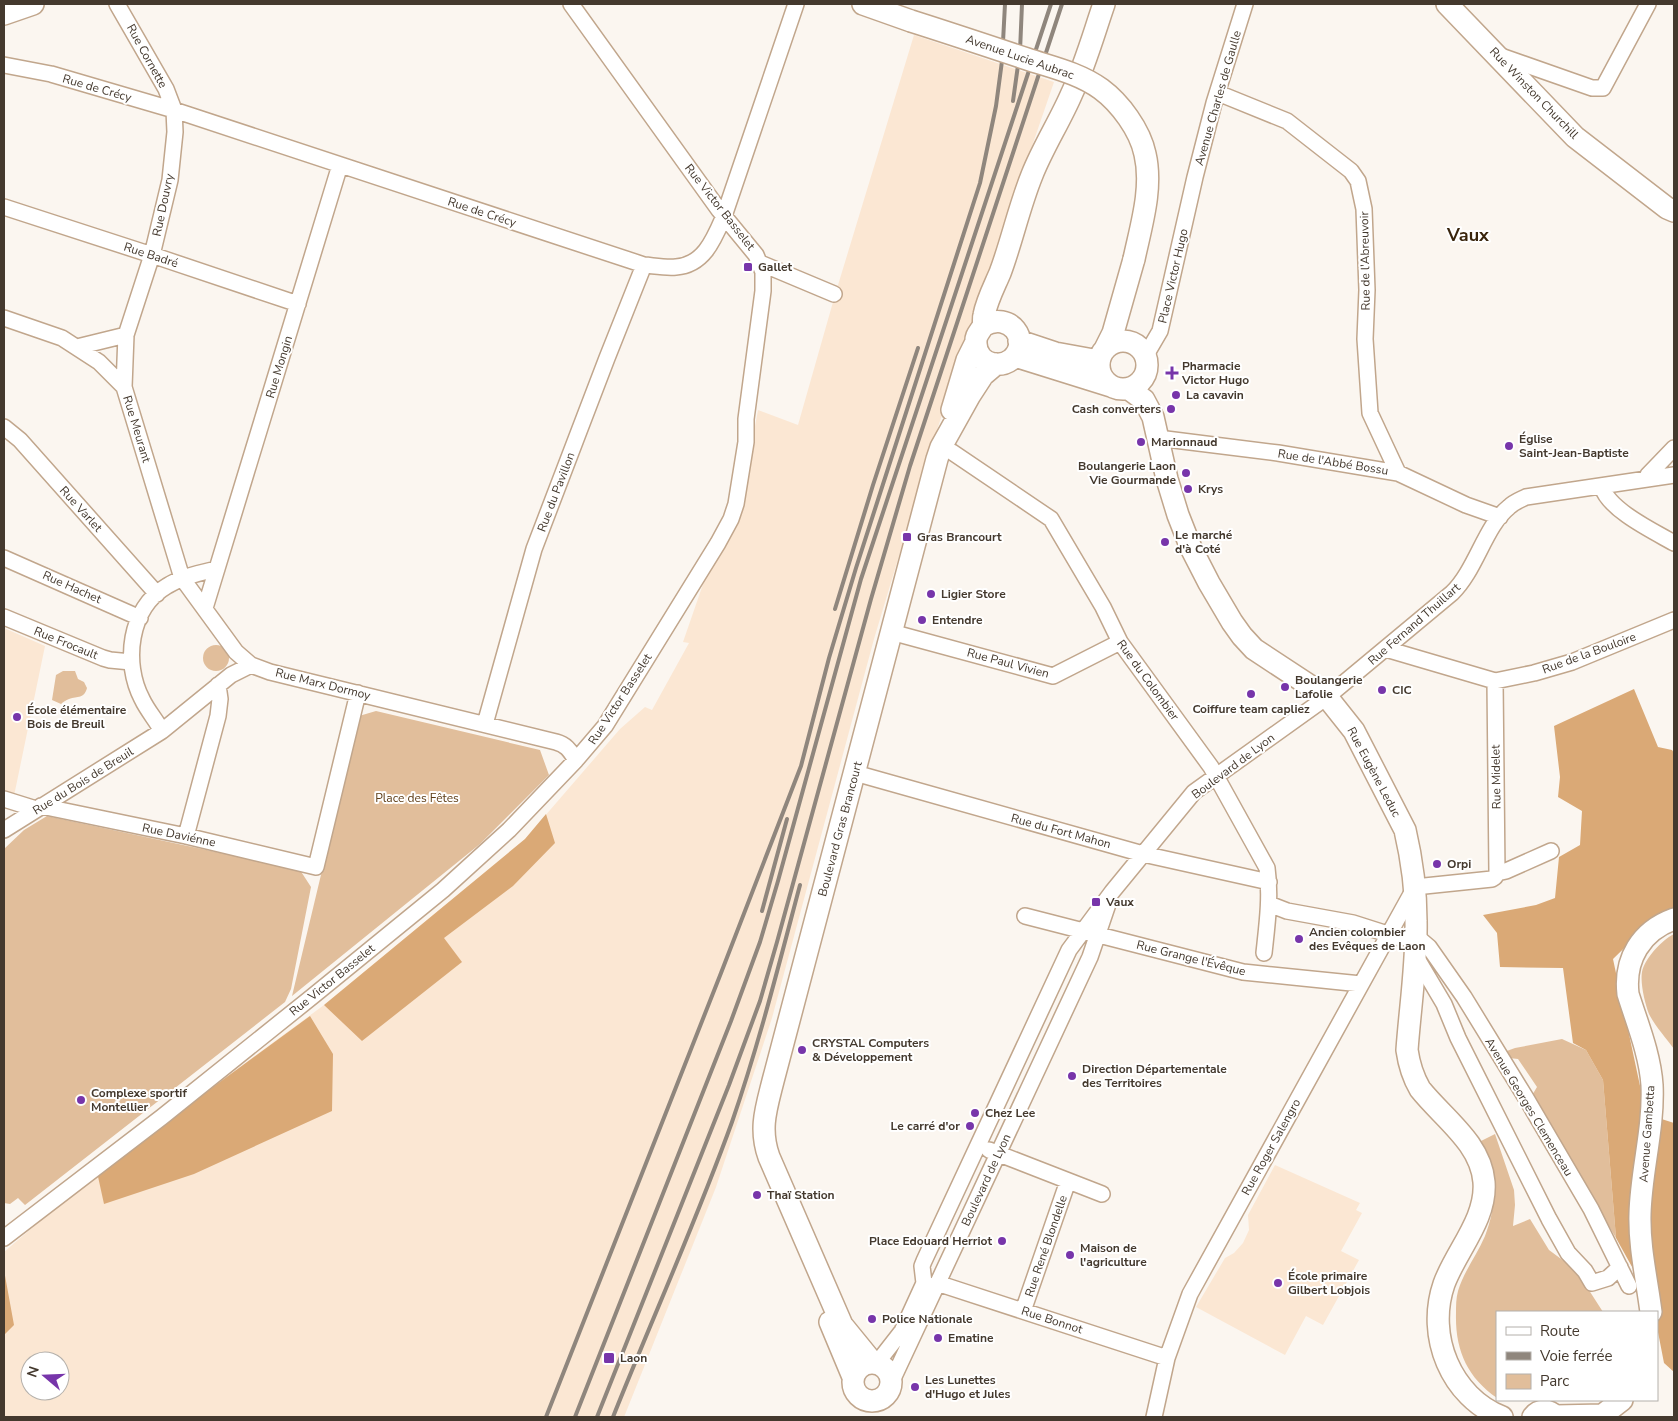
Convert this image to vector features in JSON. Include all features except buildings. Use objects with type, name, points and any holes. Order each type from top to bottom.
[{"type":"main road","points":[[4,14],[33,4]]},
{"type":"main road","name":"Avenue Lucie Aubrac","points":[[863,4],[1070,74],[1100,89],[1133,125],[1145,154],[1148,181],[1133,265],[1114,333],[1102,355]]},
{"type":"main road","points":[[942,446],[967,360],[980,334],[990,322],[1005,322],[1016,330],[1017,348],[1007,363],[996,364],[984,360],[976,349],[980,334],[983,317],[1031,178],[1073,92],[1104,4]]},
{"type":"main road","name":"Rue Winston Churchill","points":[[1447,4],[1575,137],[1667,208],[1674,211]]},
{"type":"main road","name":"Avenue Lucie Aubrac","points":[[1133,265],[1131,309],[1135,375]]},
{"type":"main road","points":[[1000,271],[997,296],[1005,322]]},
{"type":"main road","points":[[1135,375],[1101,375],[1102,355],[1109,345],[1119,341],[1130,341],[1135,375],[1152,417],[1158,438]]},
{"type":"main road","points":[[1017,348],[1135,375]]},
{"type":"main road","points":[[1017,348],[1056,353],[1102,355]]},
{"type":"main road","points":[[942,446],[977,384],[983,375],[996,364]]},
{"type":"main road","name":"Rue Eugène Leduc","points":[[1158,438],[1167,479],[1191,548],[1232,622],[1254,649],[1327,697],[1354,731],[1405,830],[1415,887],[1406,934],[1407,1050],[1412,1073],[1427,1098],[1463,1136],[1473,1150],[1479,1161],[1484,1182],[1484,1192],[1477,1216],[1443,1286],[1439,1315],[1442,1344],[1450,1370],[1465,1392],[1486,1410],[1502,1417]]},
{"type":"main road","name":"Boulevard Gras Brancourt","points":[[875,1363],[842,1324],[814,1258],[792,1213],[765,1147],[763,1126],[764,1115],[891,632],[942,446]]},
{"type":"main road","name":"Avenue Gambetta","points":[[1651,1311],[1642,1255],[1640,1215],[1652,1084],[1649,1062],[1628,994],[1627,976],[1632,957],[1639,945],[1654,930],[1674,919]]},
{"type":"main road","name":"Boulevard Gras Brancourt","points":[[792,1213],[802,1253],[853,1377]]},
{"type":"main road","points":[[867,1363],[875,1363],[888,1370],[879,1403],[858,1395],[853,1384],[853,1377],[861,1366],[867,1363]]},
{"type":"main road","points":[[1510,1417],[1601,1416],[1621,1401]]},
{"type":"street","name":"Rue Cornette","points":[[117,4],[166,89],[174,110]]},
{"type":"street","name":"Rue Victor Basselet","points":[[4,1238],[237,1057],[443,890],[509,830],[576,760],[605,726],[718,543],[734,510],[746,442],[746,419],[764,291],[763,272],[750,247],[724,216],[571,4]]},
{"type":"street","name":"Rue de Crécy","points":[[4,64],[51,74],[174,110],[644,265],[676,267],[689,264],[698,259],[715,238],[796,4]]},
{"type":"street","name":"Avenue Charles de Gaulle","points":[[1191,193],[1218,93],[1245,4]]},
{"type":"street","points":[[1496,54],[1592,88],[1602,88],[1648,4]]},
{"type":"street","name":"Rue de l'Abreuvoir","points":[[1218,93],[1287,121],[1351,171],[1358,181],[1364,209],[1367,290],[1365,339],[1370,413],[1398,473]]},
{"type":"street","name":"Rue Douvry","points":[[124,387],[126,335],[152,255],[170,180],[175,132],[174,110]]},
{"type":"street","name":"Rue Mongin","points":[[205,608],[340,165]]},
{"type":"street","name":"Place Victor Hugo","points":[[1135,375],[1160,331],[1191,193]]},
{"type":"street","name":"Rue Badré","points":[[4,207],[298,304]]},
{"type":"street","points":[[760,263],[834,294]]},
{"type":"street","name":"Rue du Pavillon","points":[[485,724],[534,549],[644,265]]},
{"type":"street","name":"Rue Meurant","points":[[4,318],[62,338],[100,362],[124,387],[182,578]]},
{"type":"street","points":[[77,348],[126,335]]},
{"type":"street","name":"Rue Varlet","points":[[4,426],[20,440],[157,594]]},
{"type":"street","name":"Rue de l'Abbé Bossu","points":[[1158,438],[1278,453],[1398,473],[1466,505],[1500,516]]},
{"type":"street","name":"Rue du Colombier","points":[[942,446],[1051,519],[1103,607],[1120,642],[1212,767],[1267,868],[1269,904],[1264,953]]},
{"type":"street","points":[[1646,479],[1648,474],[1674,448]]},
{"type":"street","name":"Rue Fernand Thuillart","points":[[1327,697],[1459,586],[1500,516],[1508,507],[1526,497],[1576,488],[1674,475]]},
{"type":"street","points":[[1602,486],[1610,502],[1644,526],[1674,543]]},
{"type":"street","name":"Rue Hachet","points":[[4,558],[140,618]]},
{"type":"street","points":[[162,731],[141,698],[130,662],[131,644],[140,618],[147,606],[165,587],[182,578],[217,569]]},
{"type":"street","points":[[182,578],[236,652],[251,665],[230,675],[218,685],[220,699],[218,716],[186,836]]},
{"type":"street","name":"Rue Frocault","points":[[4,617],[103,658],[130,662]]},
{"type":"street","name":"Rue de la Bouloire","points":[[1386,649],[1495,681],[1534,673],[1572,662],[1674,620]]},
{"type":"street","name":"Rue Paul Vivien","points":[[891,632],[1053,676],[1120,642]]},
{"type":"street","name":"Rue Marx Dormoy","points":[[251,665],[270,672],[564,744],[570,749],[576,760]]},
{"type":"street","name":"Rue Midelet","points":[[1495,681],[1497,873]]},
{"type":"street","name":"Rue du Bois de Breuil","points":[[4,830],[162,731],[218,685]]},
{"type":"street","name":"Rue Daviénne","points":[[4,799],[38,808],[186,836],[316,866],[358,693]]},
{"type":"street","name":"Boulevard de Lyon","points":[[875,1363],[902,1331],[924,1283],[922,1266],[924,1261],[1069,950],[1142,854],[1194,792],[1327,697]]},
{"type":"street","name":"Rue du Fort Mahon","points":[[855,773],[1142,854],[1269,882]]},
{"type":"street","points":[[1415,887],[1492,879],[1497,873],[1506,871],[1551,851]]},
{"type":"street","name":"Boulevard de Lyon","points":[[879,1403],[1090,957],[1112,892]]},
{"type":"street","points":[[1269,904],[1287,911],[1406,934]]},
{"type":"street","points":[[1025,916],[1082,932]]},
{"type":"street","name":"Rue Grange l'Évêque","points":[[1082,932],[1242,972],[1361,984]]},
{"type":"street","name":"Rue Roger Salengro","points":[[1154,1417],[1167,1358],[1190,1294],[1361,984],[1406,934]]},
{"type":"street","name":"Avenue Georges Clemenceau","points":[[1406,934],[1444,1004],[1458,1038],[1568,1253],[1584,1270],[1592,1283],[1608,1278],[1620,1267]]},
{"type":"street","name":"Avenue Georges Clemenceau","points":[[1406,934],[1429,947],[1464,998],[1526,1098],[1591,1209],[1629,1286]]},
{"type":"street","points":[[978,1145],[1102,1194]]},
{"type":"street","name":"Rue René Blondelle","points":[[1023,1311],[1068,1181]]},
{"type":"street","name":"Rue Bonnot","points":[[937,1283],[1167,1358]]},
{"type":"shaded area","points":[[914,35],[1054,82],[934,439],[874,639],[772,1018],[716,1187],[624,1417],[4,1417],[4,1252],[97,1172],[324,1005],[525,839],[620,729],[645,707],[652,710],[689,643],[683,642],[710,564],[737,523],[758,410],[798,425],[835,295]]},
{"type":"shaded area","name":"École élémentaire Bois de Breuil","points":[[4,628],[45,646],[14,796],[4,794]]},
{"type":"shaded area","points":[[1634,689],[1658,747],[1672,750],[1674,753],[1674,911],[1655,918],[1613,959],[1646,1114],[1674,1123],[1674,1372],[1664,1363],[1658,1332],[1658,1311],[1616,1238],[1603,1080],[1586,1050],[1573,1043],[1563,968],[1500,967],[1497,933],[1483,915],[1536,905],[1555,898],[1559,857],[1580,845],[1582,811],[1558,797],[1560,777],[1554,726]]},
{"type":"shaded area","points":[[546,814],[555,843],[513,886],[444,938],[462,962],[362,1041],[324,1005],[525,839]]},
{"type":"shaded area","points":[[310,1016],[333,1054],[332,1111],[194,1174],[104,1204],[97,1172]]},
{"type":"shaded area","name":"École primaire Gilbert Lobjois","points":[[1275,1165],[1360,1203],[1356,1210],[1362,1213],[1341,1251],[1359,1260],[1323,1325],[1306,1316],[1285,1355],[1196,1307],[1225,1258],[1234,1253],[1243,1243],[1249,1230],[1248,1215]]},
{"type":"shaded area","points":[[4,1270],[14,1325],[4,1335]]},
{"type":"green space","points":[[216,645],[225,649],[229,658],[225,667],[216,671],[207,667],[203,658],[207,649]]},
{"type":"green space","points":[[63,671],[75,671],[78,679],[84,682],[87,688],[82,696],[68,699],[61,704],[52,700],[56,675]]},
{"type":"green space","name":"Place des Fêtes","points":[[376,711],[540,750],[549,775],[480,844],[292,996],[359,716]]},
{"type":"green space","name":"Complexe sportif Montellier","points":[[47,816],[300,870],[311,887],[291,989],[285,1002],[25,1205],[18,1198],[10,1204],[4,1203],[4,849],[24,830]]},
{"type":"green space","points":[[1674,934],[1674,1049],[1649,1014],[1643,993],[1642,972],[1650,955],[1659,945]]},
{"type":"green space","points":[[1562,1039],[1586,1050],[1603,1080],[1616,1238],[1531,1097],[1537,1087],[1518,1059],[1509,1058],[1504,1052]]},
{"type":"green space","points":[[1495,1134],[1514,1190],[1513,1226],[1530,1219],[1549,1250],[1576,1270],[1602,1311],[1496,1311],[1496,1397],[1478,1381],[1465,1362],[1456,1326],[1456,1299],[1458,1291],[1485,1236],[1494,1200],[1493,1176],[1490,1164],[1479,1142]]},
{"type":"railway","points":[[546,1417],[801,766],[829,658],[856,568],[980,183],[996,106],[1002,61],[1005,4]]},
{"type":"railway","points":[[1013,101],[1020,51],[1022,4]]},
{"type":"railway","points":[[575,1417],[731,1021],[760,942],[861,579],[1051,4]]},
{"type":"railway","points":[[597,1417],[729,1085],[760,1001],[871,599],[910,466],[1062,4]]},
{"type":"railway","points":[[835,609],[918,348]]},
{"type":"railway","points":[[762,911],[787,819]]},
{"type":"railway","points":[[613,1417],[689,1233],[732,1122],[760,1034],[800,885]]},
{"type":"place","name":"Gallet","points":[[748,267]]},
{"type":"place","name":"Pharmacie Victor Hugo","points":[[1172,373]]},
{"type":"place","name":"La cavavin","points":[[1176,395]]},
{"type":"place","name":"Cash converters","points":[[1171,409]]},
{"type":"place","name":"Marionnaud","points":[[1141,442]]},
{"type":"place","name":"Église Saint-Jean-Baptiste","points":[[1509,446]]},
{"type":"place","name":"Boulangerie Laon Vie Gourmande","points":[[1186,473]]},
{"type":"place","name":"Krys","points":[[1188,489]]},
{"type":"place","name":"Gras Brancourt","points":[[907,537]]},
{"type":"place","name":"Le marché d'à Coté","points":[[1165,542]]},
{"type":"place","name":"Ligier Store","points":[[931,594]]},
{"type":"place","name":"Entendre","points":[[922,620]]},
{"type":"place","name":"Boulangerie Lafolie","points":[[1285,687]]},
{"type":"place","name":"CIC","points":[[1382,690]]},
{"type":"place","name":"Coiffure team capliez","points":[[1251,694]]},
{"type":"place","name":"École élémentaire Bois de Breuil","points":[[17,717]]},
{"type":"place","name":"Orpi","points":[[1437,864]]},
{"type":"place","name":"Vaux","points":[[1096,902]]},
{"type":"place","name":"Ancien colombier des Evêques de Laon","points":[[1299,939]]},
{"type":"place","name":"CRYSTAL Computers & Développement","points":[[802,1050]]},
{"type":"place","name":"Direction Départementale des Territoires","points":[[1072,1076]]},
{"type":"place","name":"Complexe sportif Montellier","points":[[81,1100]]},
{"type":"place","name":"Chez Lee","points":[[975,1113]]},
{"type":"place","name":"Le carré d'or","points":[[970,1126]]},
{"type":"place","name":"Thaï Station","points":[[757,1195]]},
{"type":"place","name":"Place Edouard Herriot","points":[[1002,1241]]},
{"type":"place","name":"Maison de l'agriculture","points":[[1070,1255]]},
{"type":"place","name":"École primaire Gilbert Lobjois","points":[[1278,1283]]},
{"type":"place","name":"Police Nationale","points":[[872,1319]]},
{"type":"place","name":"Ematine","points":[[938,1338]]},
{"type":"place","name":"Laon","points":[[609,1358]]},
{"type":"place","name":"Les Lunettes d'Hugo et Jules","points":[[915,1387]]},
{"type":"district","name":"Vaux","points":[[1468,235]]}]
